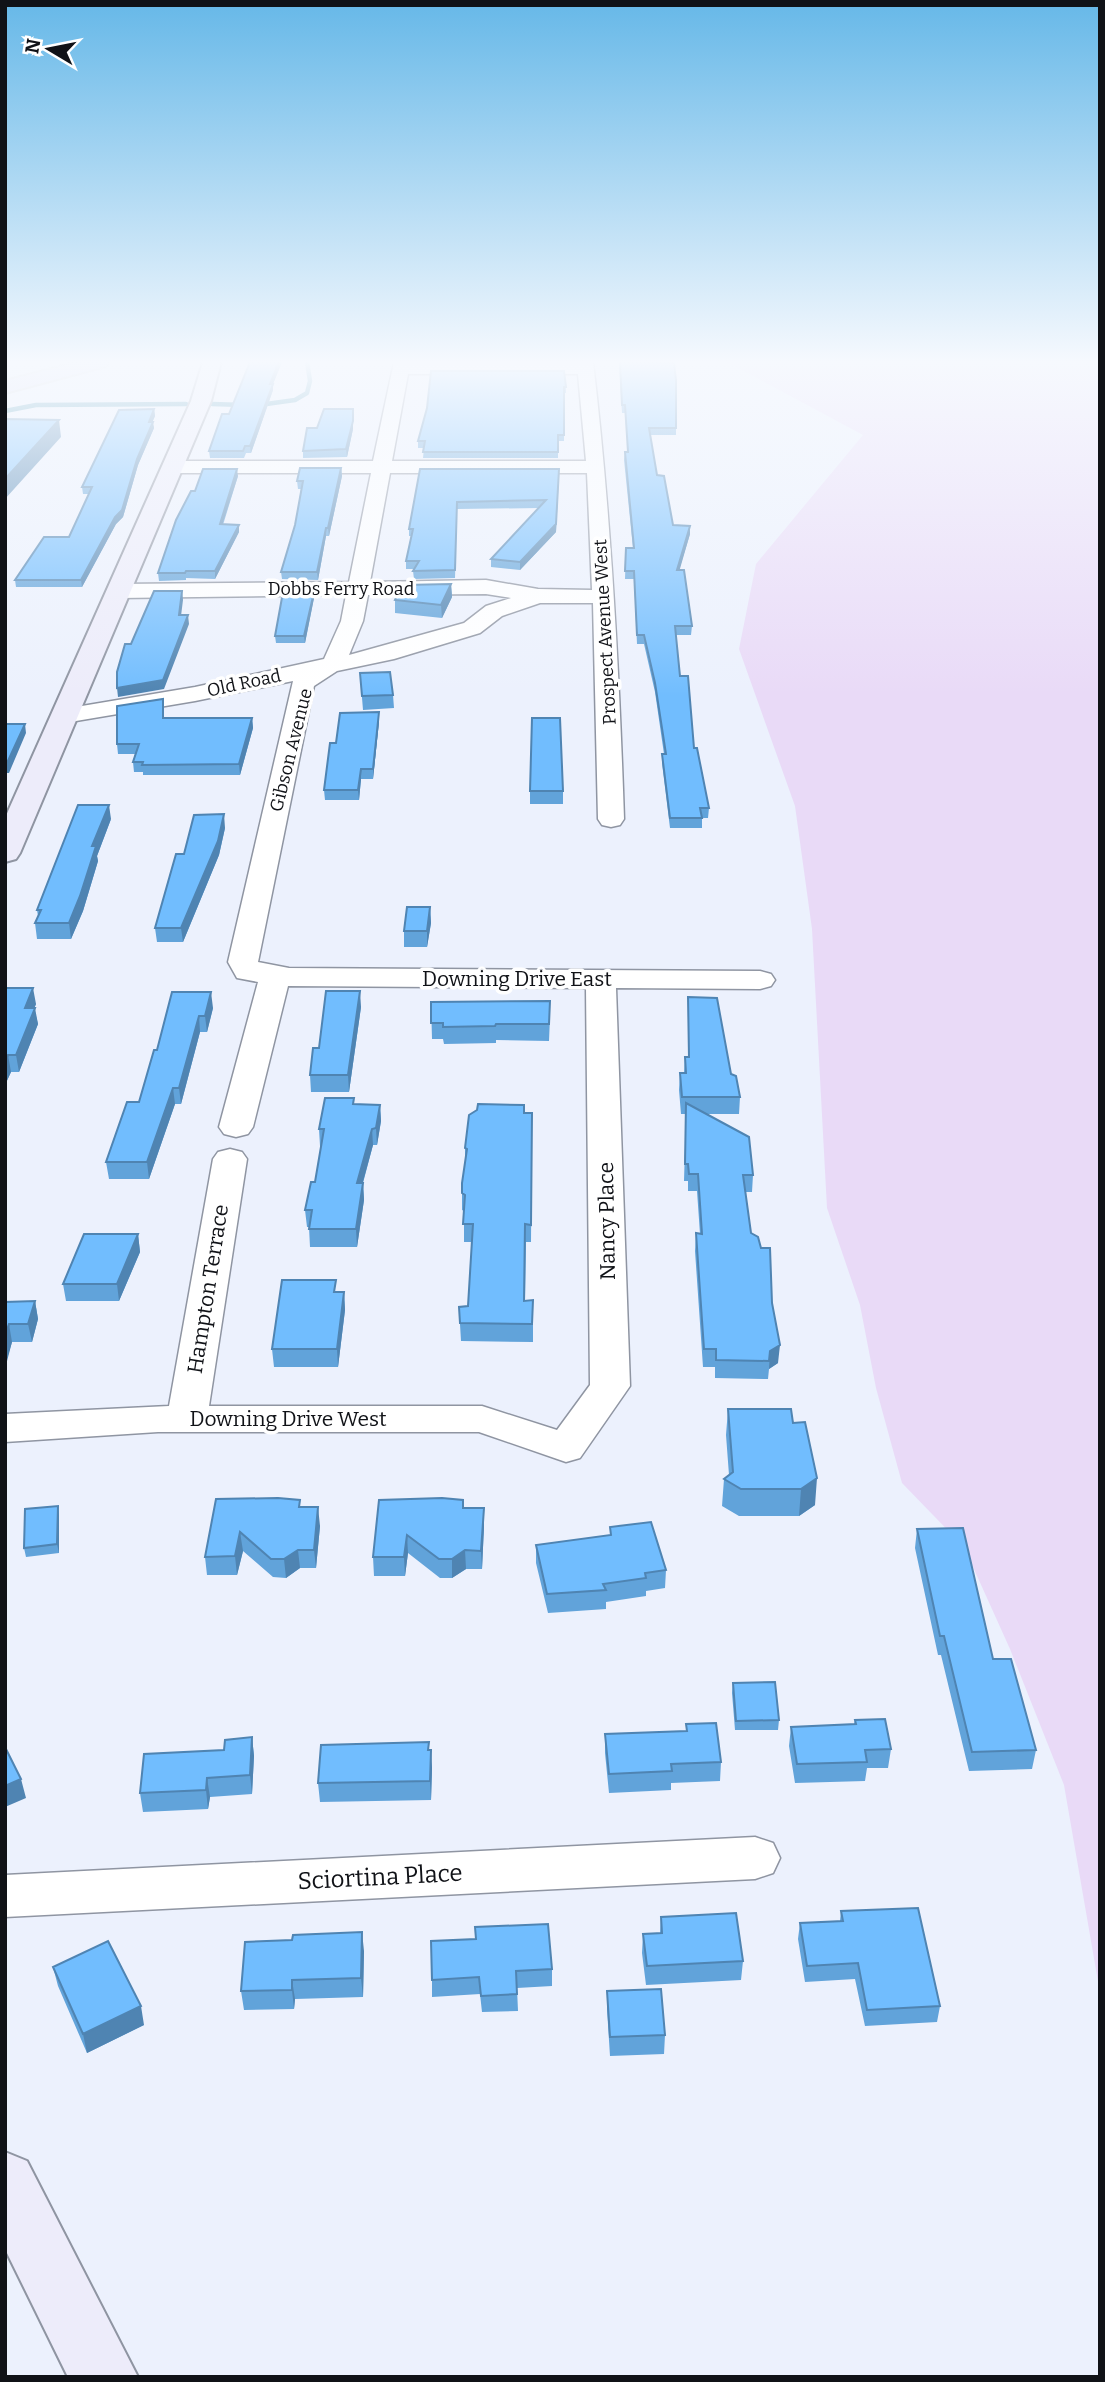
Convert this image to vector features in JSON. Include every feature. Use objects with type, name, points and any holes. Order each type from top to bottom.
[{"type":"main road","points":[[5,853],[170,473]]},
{"type":"main road","points":[[5,2182],[104,2377]]},
{"type":"street","name":"Gibson Avenue","points":[[275,976],[248,972],[243,962],[303,683],[330,665],[340,653],[348,632],[379,473]]},
{"type":"street","name":"Prospect Avenue West","points":[[596,473],[611,743],[611,819]]},
{"type":"street","name":"Dobbs Ferry Road","points":[[119,590],[486,587],[538,596],[603,597]]},
{"type":"street","name":"Old Road","points":[[64,716],[195,694],[412,647],[472,628],[494,611],[538,596]]},
{"type":"street","name":"Downing Drive East","points":[[275,976],[760,980]]},
{"type":"street","name":"Hampton Terrace","points":[[187,1419],[233,1143],[275,976]]},
{"type":"street","name":"Nancy Place","points":[[566,1448],[610,1387],[601,979]]},
{"type":"street","name":"Downing Drive West","points":[[5,1428],[187,1419],[482,1419],[566,1448]]},
{"type":"street","name":"Sciortina Place","points":[[5,1896],[755,1858]]},
{"type":"shaded area","points":[[831,473],[1100,473],[1100,1993],[1064,1785],[1010,1649],[964,1547],[902,1483],[876,1388],[860,1305],[827,1208],[812,929],[795,806],[739,649],[756,564]]},
{"type":"building","points":[[89,473],[133,473],[122,510],[115,517],[81,580],[15,580],[44,537],[69,537],[92,487],[82,487]]},
{"type":"building","points":[[201,473],[236,473],[220,524],[239,525],[215,571],[158,573],[176,520],[191,491],[195,491]]},
{"type":"building","points":[[299,473],[340,473],[317,572],[281,572],[295,525],[303,481],[297,481]]},
{"type":"building","points":[[419,473],[559,473],[556,524],[520,562],[491,559],[546,500],[457,502],[455,570],[413,571],[419,561],[406,561],[413,529],[409,529]]},
{"type":"building","points":[[627,473],[657,473],[664,476],[673,525],[690,526],[677,570],[684,570],[692,626],[675,626],[680,676],[688,676],[694,748],[697,748],[709,808],[700,808],[702,818],[670,818],[662,754],[666,754],[655,683],[644,635],[637,635],[634,571],[625,571],[626,548],[634,548]]},
{"type":"building","points":[[451,584],[441,605],[395,600],[403,585]]},
{"type":"building","points":[[154,591],[182,591],[179,615],[188,615],[163,680],[117,688],[117,672],[125,644],[131,644]]},
{"type":"building","points":[[283,592],[314,592],[304,636],[275,636]]},
{"type":"building","points":[[390,672],[393,695],[362,696],[360,673]]},
{"type":"building","points":[[163,699],[163,718],[252,718],[239,764],[142,765],[143,762],[133,762],[139,744],[117,744],[117,706]]},
{"type":"building","points":[[379,712],[373,769],[361,769],[358,790],[324,790],[330,743],[336,743],[340,713]]},
{"type":"building","points":[[532,718],[560,718],[563,791],[530,791]]},
{"type":"building","points":[[5,724],[25,724],[7,763],[5,763]]},
{"type":"building","points":[[78,805],[109,805],[92,846],[96,846],[80,896],[69,923],[35,923],[41,910],[37,910]]},
{"type":"building","points":[[224,814],[218,841],[181,928],[155,928],[176,854],[184,854],[194,815]]},
{"type":"building","points":[[407,907],[430,907],[427,931],[404,931]]},
{"type":"building","points":[[5,988],[33,988],[25,1008],[35,1008],[16,1055],[8,1055],[5,1062]]},
{"type":"building","points":[[326,991],[360,991],[348,1075],[310,1075],[313,1048],[319,1048]]},
{"type":"building","points":[[172,992],[211,992],[205,1016],[199,1016],[179,1088],[173,1088],[147,1162],[106,1162],[127,1102],[139,1102],[154,1050],[157,1050]]},
{"type":"building","points":[[688,997],[717,998],[731,1074],[736,1076],[740,1097],[682,1097],[680,1073],[686,1073],[685,1057],[689,1057]]},
{"type":"building","points":[[550,1001],[549,1024],[443,1027],[443,1023],[431,1023],[431,1002]]},
{"type":"building","points":[[325,1098],[354,1098],[353,1104],[380,1105],[376,1128],[372,1129],[357,1183],[363,1183],[356,1229],[309,1229],[312,1210],[305,1210],[311,1182],[315,1182],[324,1129],[319,1129]]},
{"type":"building","points":[[686,1103],[749,1137],[753,1175],[743,1175],[751,1233],[758,1237],[761,1248],[770,1248],[772,1303],[780,1345],[770,1351],[769,1361],[716,1360],[716,1349],[704,1349],[696,1233],[702,1234],[698,1174],[689,1174],[688,1164],[685,1164]]},
{"type":"building","points":[[478,1104],[524,1105],[524,1113],[532,1113],[531,1225],[525,1224],[524,1301],[533,1300],[532,1324],[460,1323],[459,1307],[468,1306],[473,1224],[463,1224],[465,1195],[462,1193],[462,1183],[469,1115],[477,1110]]},
{"type":"building","points":[[84,1234],[138,1234],[117,1284],[63,1284]]},
{"type":"building","points":[[282,1280],[336,1280],[334,1292],[344,1292],[337,1349],[272,1349]]},
{"type":"building","points":[[35,1301],[28,1324],[9,1324],[5,1336],[5,1302]]},
{"type":"building","points":[[728,1409],[791,1409],[793,1423],[805,1422],[817,1478],[801,1489],[741,1489],[724,1479],[733,1472]]},
{"type":"building","points":[[216,1499],[300,1500],[299,1507],[318,1507],[314,1550],[298,1550],[284,1559],[271,1559],[240,1532],[235,1556],[205,1557]]},
{"type":"building","points":[[379,1500],[463,1500],[463,1508],[484,1508],[481,1551],[465,1550],[452,1559],[439,1559],[407,1535],[404,1557],[373,1557]]},
{"type":"building","points":[[58,1506],[57,1544],[24,1548],[25,1509]]},
{"type":"building","points":[[651,1522],[666,1570],[645,1573],[646,1578],[603,1584],[606,1590],[547,1594],[536,1545],[611,1535],[610,1527]]},
{"type":"building","points":[[963,1528],[993,1659],[1011,1659],[1036,1750],[972,1752],[944,1636],[940,1636],[917,1529]]},
{"type":"building","points":[[775,1682],[779,1720],[736,1721],[733,1683]]},
{"type":"building","points":[[885,1719],[891,1749],[865,1750],[867,1762],[797,1764],[791,1727],[856,1724],[855,1720]]},
{"type":"building","points":[[716,1723],[721,1762],[671,1764],[672,1771],[609,1774],[605,1734],[687,1731],[686,1724]]},
{"type":"building","points":[[252,1737],[250,1775],[207,1778],[206,1790],[140,1793],[144,1754],[224,1750],[225,1740]]},
{"type":"building","points":[[429,1742],[430,1781],[318,1783],[321,1745]]},
{"type":"building","points":[[5,1747],[21,1779],[5,1786]]},
{"type":"building","points":[[918,1908],[940,2006],[867,2010],[858,1963],[807,1966],[800,1923],[843,1921],[841,1911]]},
{"type":"building","points":[[736,1913],[743,1961],[647,1966],[643,1934],[662,1933],[661,1917]]},
{"type":"building","points":[[548,1924],[552,1969],[516,1971],[517,1994],[481,1996],[479,1977],[432,1980],[431,1941],[476,1939],[475,1927]]},
{"type":"building","points":[[362,1932],[361,1978],[292,1980],[292,1990],[241,1991],[245,1942],[292,1940],[293,1935]]},
{"type":"building","points":[[108,1941],[141,2006],[83,2034],[53,1967]]},
{"type":"building","points":[[661,1989],[665,2035],[610,2037],[607,1991]]}]
